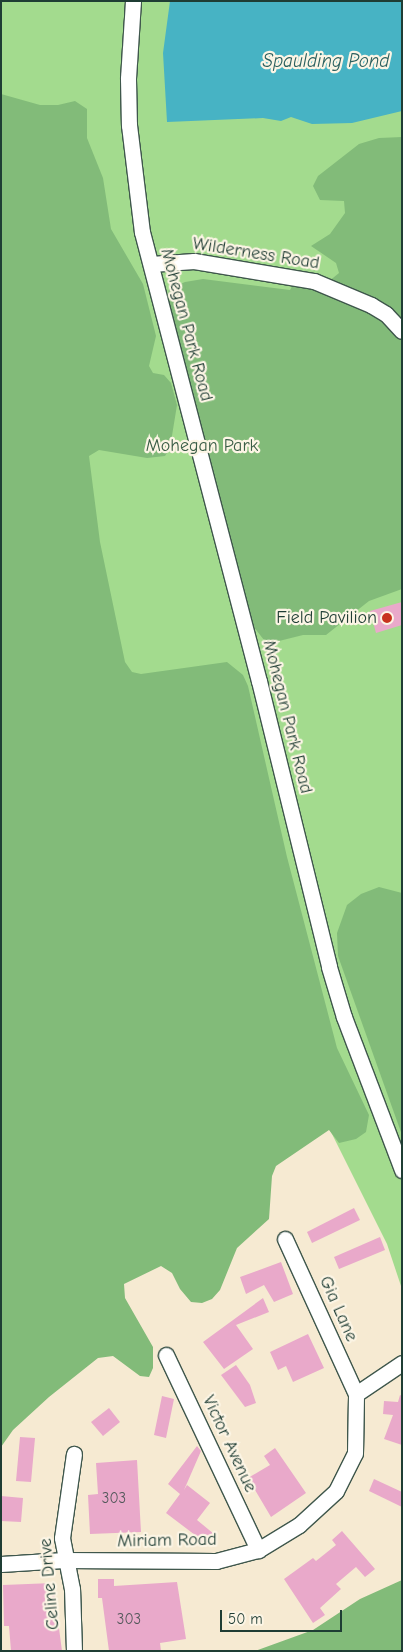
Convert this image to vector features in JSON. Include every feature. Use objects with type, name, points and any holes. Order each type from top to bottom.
[{"type":"street","name":"Mohegan Park Road","points":[[133,1],[128,79],[132,164],[142,232],[337,996],[402,1170]]},
{"type":"street","name":"Wilderness Road","points":[[151,264],[194,261],[314,281],[371,305],[386,314],[402,331]]},
{"type":"street","name":"Gia Lane","points":[[285,1239],[356,1394]]},
{"type":"street","name":"Victor Avenue","points":[[166,1355],[258,1550]]},
{"type":"street","points":[[356,1394],[402,1363]]},
{"type":"street","name":"Miriam Road","points":[[1,1564],[64,1560],[216,1561],[258,1550],[299,1526],[336,1491],[355,1453],[356,1394]]},
{"type":"street","name":"Celine Drive","points":[[74,1454],[62,1538],[64,1560],[72,1589],[74,1651]]},
{"type":"green space","name":"Mohegan Park","points":[[1,1],[402,1],[402,1289],[387,1244],[330,1130],[1,953]]},
{"type":"green space","points":[[1,94],[40,105],[58,105],[75,101],[87,109],[87,138],[103,178],[111,229],[143,284],[156,336],[149,366],[153,373],[164,375],[171,383],[177,405],[170,448],[165,456],[147,458],[99,450],[89,456],[100,542],[125,662],[132,672],[141,674],[227,662],[243,675],[248,686],[287,857],[337,1048],[369,1115],[366,1132],[356,1139],[339,1143],[329,1130],[276,1166],[272,1176],[269,1219],[237,1248],[220,1290],[212,1299],[202,1303],[191,1302],[180,1289],[172,1273],[161,1266],[124,1284],[125,1298],[153,1347],[153,1368],[149,1377],[140,1376],[113,1356],[98,1358],[49,1397],[13,1430],[1,1447]]},
{"type":"green space","points":[[402,137],[402,589],[369,601],[326,635],[303,635],[275,642],[264,640],[250,622],[167,300],[169,289],[185,282],[203,279],[290,290],[295,281],[322,287],[339,273],[336,263],[311,246],[330,234],[345,213],[344,201],[320,200],[313,186],[318,176],[359,144],[379,138]]},
{"type":"green space","points":[[379,887],[402,893],[402,1135],[338,956],[337,933],[347,905],[361,894]]},
{"type":"green space","points":[[402,1580],[402,1651],[255,1651],[313,1630],[360,1599]]},
{"type":"water","name":"Spaulding Pond","points":[[170,1],[402,1],[402,111],[352,123],[312,124],[291,117],[281,121],[263,118],[167,122],[163,53]]},
{"type":"building","name":"Field Pavilion","points":[[402,602],[402,625],[376,633],[370,611]]},
{"type":"building","points":[[354,1208],[360,1220],[312,1243],[307,1232]]},
{"type":"building","points":[[380,1237],[385,1250],[339,1269],[334,1257]]},
{"type":"building","points":[[281,1262],[293,1294],[274,1302],[264,1285],[246,1294],[240,1277]]},
{"type":"building","points":[[263,1298],[269,1312],[236,1325],[253,1349],[224,1369],[203,1342]]},
{"type":"building","points":[[308,1334],[324,1368],[293,1382],[286,1366],[278,1370],[270,1352]]},
{"type":"building","points":[[236,1365],[250,1385],[256,1403],[245,1407],[221,1375]]},
{"type":"building","points":[[400,1395],[402,1396],[402,1445],[384,1439],[393,1415],[383,1414],[384,1401],[398,1402]]},
{"type":"building","points":[[162,1396],[174,1399],[166,1438],[154,1435]]},
{"type":"building","points":[[109,1408],[120,1422],[103,1436],[91,1422]]},
{"type":"building","points":[[20,1437],[35,1438],[31,1482],[16,1481]]},
{"type":"building","points":[[197,1446],[201,1451],[184,1490],[187,1485],[210,1503],[197,1520],[214,1534],[204,1547],[192,1538],[195,1535],[166,1513],[180,1494],[168,1484]]},
{"type":"building","points":[[275,1448],[306,1493],[271,1517],[248,1478],[270,1465],[264,1456]]},
{"type":"building","points":[[137,1460],[141,1532],[90,1534],[88,1495],[98,1494],[96,1463]]},
{"type":"building","points":[[374,1479],[402,1492],[402,1507],[369,1491]]},
{"type":"building","points":[[1,1496],[23,1498],[21,1522],[1,1521]]},
{"type":"building","points":[[342,1531],[375,1569],[365,1577],[356,1567],[336,1584],[341,1589],[320,1608],[325,1615],[313,1623],[284,1579],[313,1558],[316,1561],[336,1545],[332,1540]]},
{"type":"building","points":[[98,1579],[114,1579],[114,1586],[177,1582],[186,1639],[160,1643],[161,1651],[109,1651],[102,1598],[98,1598]]},
{"type":"building","points":[[53,1583],[62,1651],[11,1651],[9,1626],[4,1626],[3,1585]]},
{"type":"place","name":"Field Pavilion","points":[[387,618]]}]
